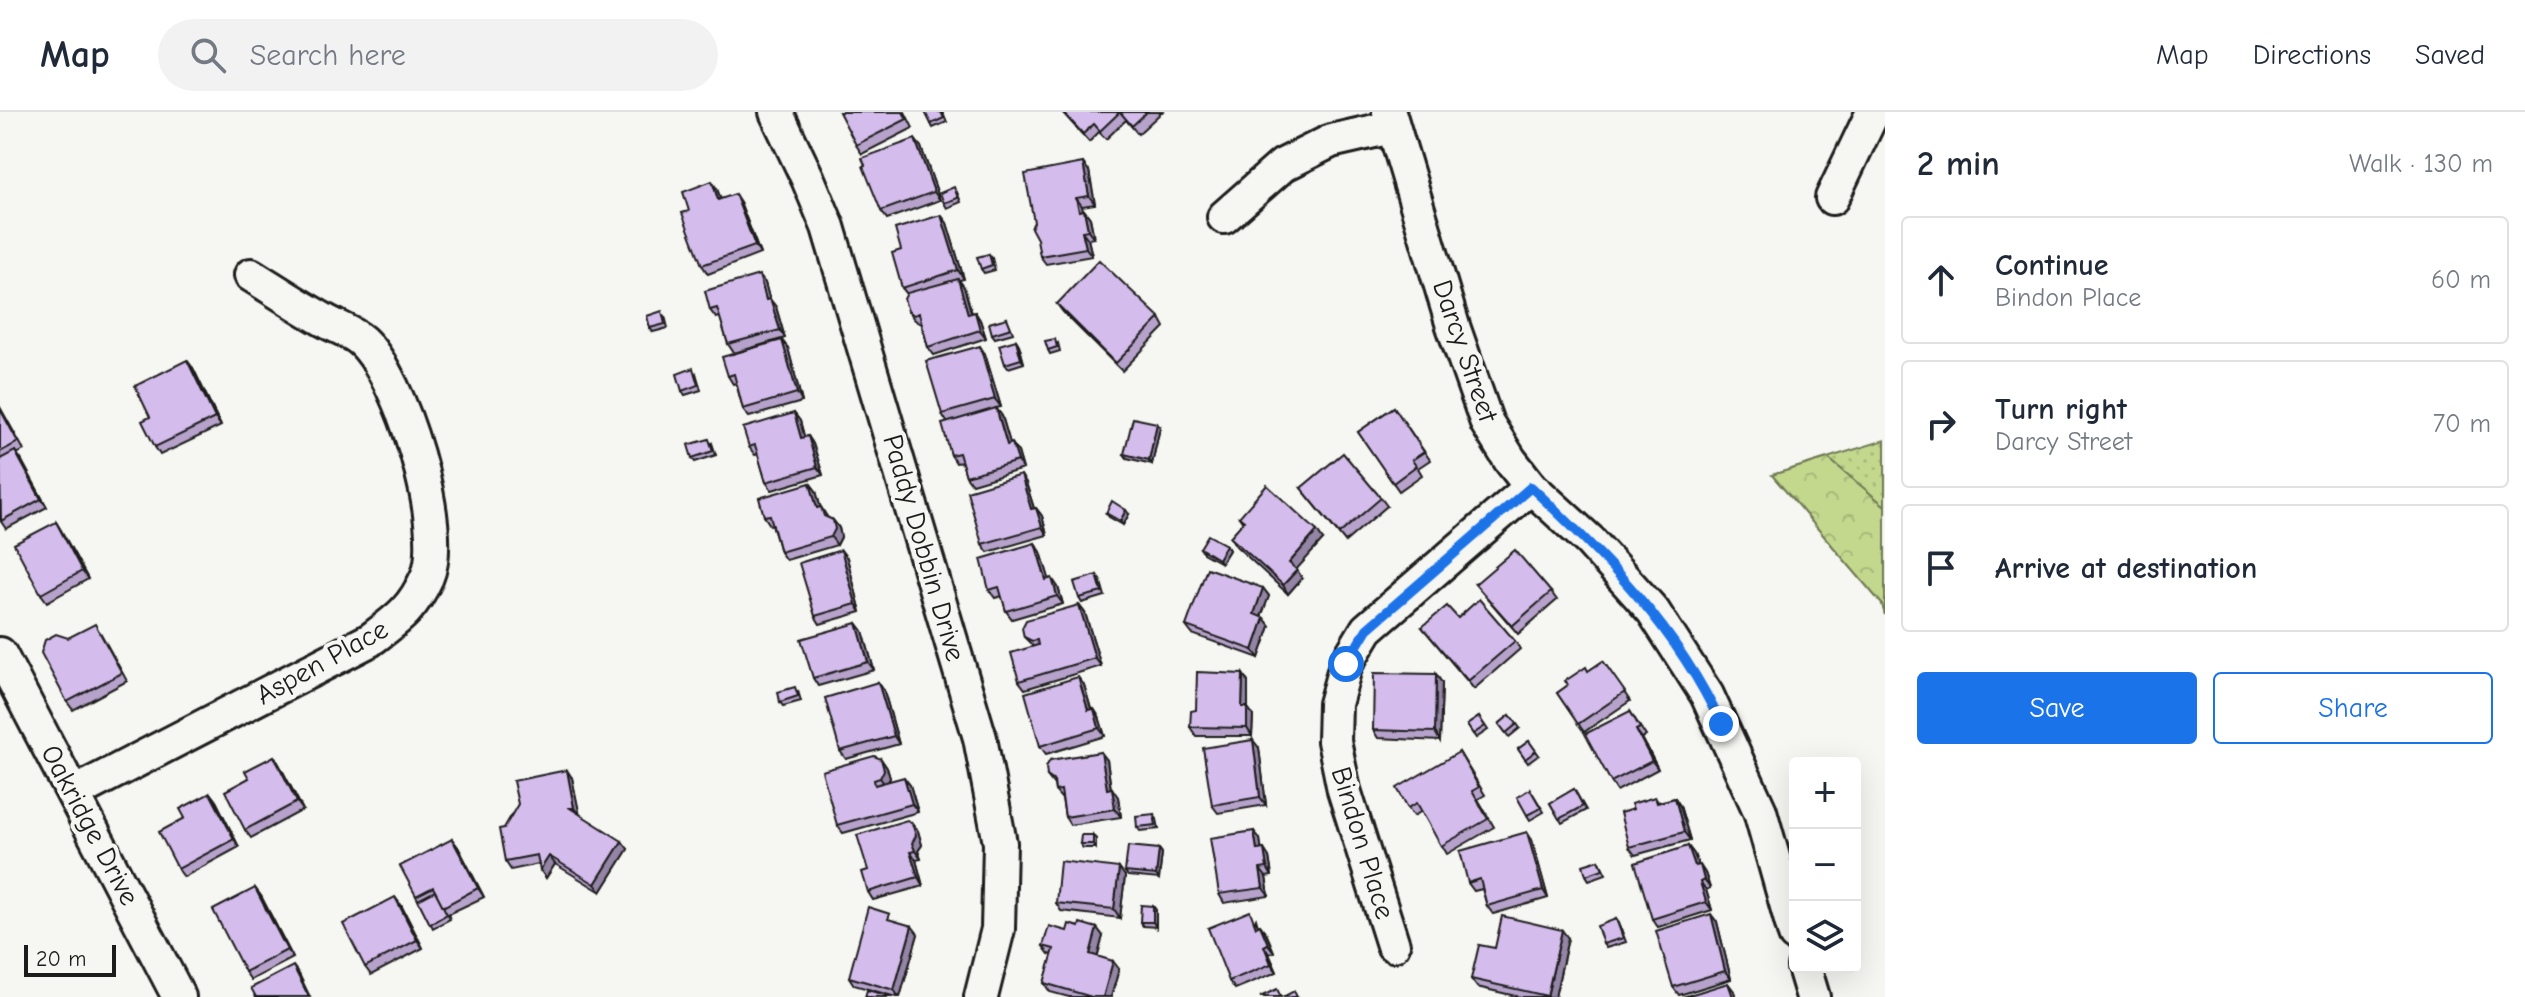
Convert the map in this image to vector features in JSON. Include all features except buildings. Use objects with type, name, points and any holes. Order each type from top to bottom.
[{"type":"street","name":"Paddy Dobbin Drive","points":[[776,112],[828,227],[980,738],[1000,843],[998,929],[981,997]]},
{"type":"street","points":[[1832,198],[1873,112]]},
{"type":"street","points":[[1224,217],[1283,165],[1331,141],[1390,119]]},
{"type":"street","name":"Darcy Street","points":[[1390,119],[1423,219],[1453,326],[1487,423],[1531,487],[1590,541],[1653,611],[1707,695],[1760,811],[1789,914]]},
{"type":"street","name":"Aspen Place","points":[[74,793],[370,640],[406,614],[428,575],[433,540],[427,496],[408,427],[389,377],[361,341],[251,275]]},
{"type":"street","name":"Bindon Place","points":[[1393,945],[1344,790],[1334,741],[1335,704],[1346,664],[1367,629],[1531,487]]},
{"type":"street","name":"Oakridge Drive","points":[[0,654],[179,997]]},
{"type":"street","points":[[1806,973],[1813,997]]},
{"type":"green space","points":[[1885,440],[1885,615],[1882,604],[1772,475]]},
{"type":"green space","points":[[1828,458],[1885,506],[1885,615],[1882,604],[1772,475]]},
{"type":"route","points":[[1346,664],[1367,629],[1531,487],[1590,541],[1653,611],[1707,695],[1721,724]]}]
